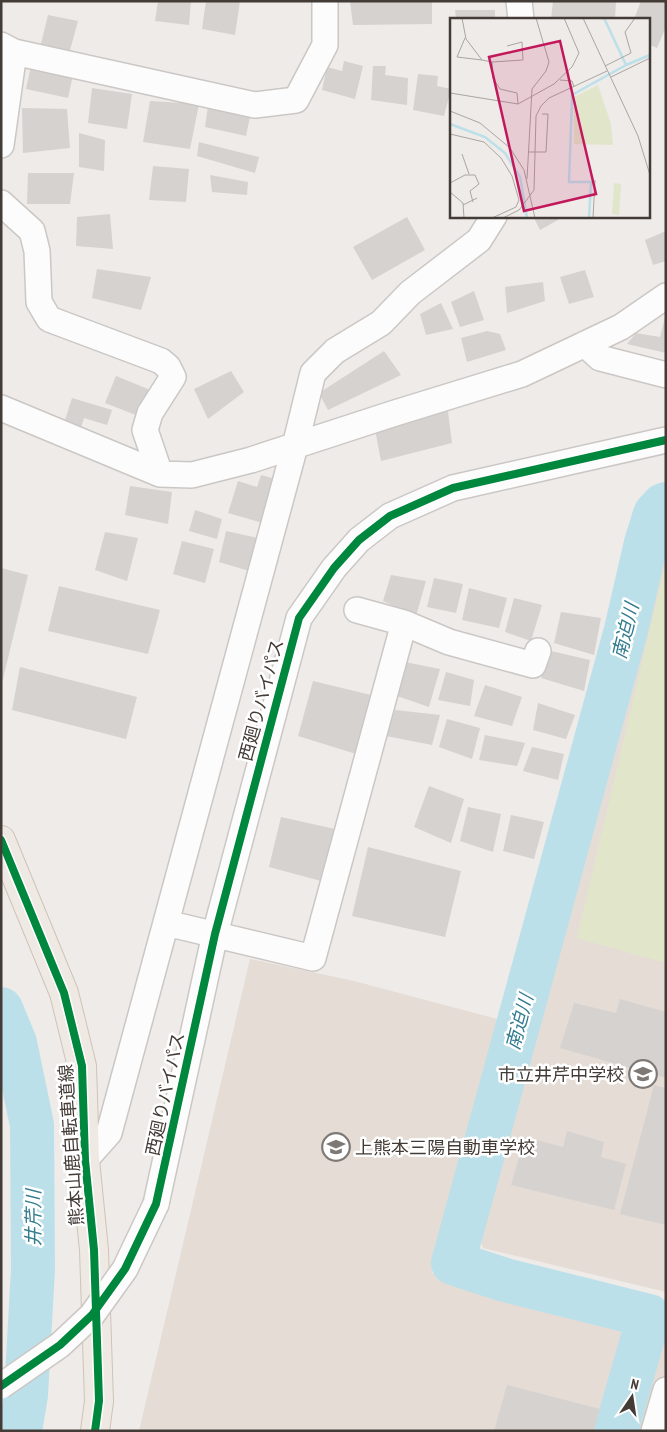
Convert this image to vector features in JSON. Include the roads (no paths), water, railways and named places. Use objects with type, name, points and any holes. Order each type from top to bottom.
[{"type":"main road","name":"熊本山鹿自転車道線","points":[[1,840],[64,993],[82,1066],[85,1160],[95,1259],[99,1401],[95,1431]]},
{"type":"street","points":[[1,145],[8,48],[255,105],[296,100],[325,45],[325,1]]},
{"type":"street","points":[[519,1],[521,18]]},
{"type":"street","points":[[1,203],[32,231],[37,251],[39,302],[49,319],[161,362],[168,367],[173,377],[150,413],[145,430],[160,474]]},
{"type":"street","points":[[85,1160],[110,1133],[296,446],[313,373],[334,351],[381,323],[410,293],[479,240],[493,218]]},
{"type":"street","points":[[1,408],[160,474],[192,475],[251,460],[522,374],[621,327],[666,296]]},
{"type":"street","points":[[585,344],[600,358],[666,375]]},
{"type":"street","name":"西廻りバイパス","points":[[1,1386],[60,1345],[92,1315],[125,1268],[156,1204],[215,934],[299,618],[334,568],[359,540],[390,516],[453,488],[666,440]]},
{"type":"street","points":[[357,610],[404,623],[449,642],[533,665],[538,651]]},
{"type":"street","points":[[166,923],[314,958],[404,623]]},
{"type":"street","points":[[654,1431],[666,1390]]},
{"type":"waterway","name":"南迫川","points":[[616,1431],[649,1316],[505,1280],[453,1263],[626,630],[646,543],[655,514],[666,504]]},
{"type":"waterway","name":"井芹川","points":[[1,1009],[15,1043],[32,1125],[33,1269],[26,1395],[20,1431]]},
{"type":"place","name":"市立井芹中学校","points":[[643,1074]]},
{"type":"place","name":"上熊本三陽自動車学校","points":[[336,1147]]}]
